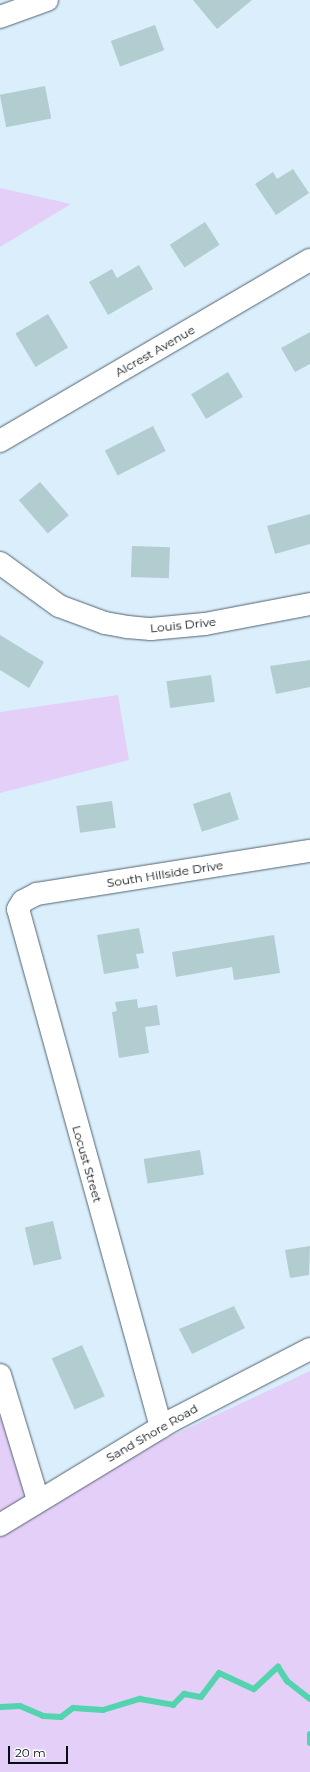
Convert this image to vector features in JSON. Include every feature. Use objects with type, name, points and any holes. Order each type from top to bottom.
[{"type":"street","points":[[0,17],[47,0]]},
{"type":"street","name":"Alcrest Avenue","points":[[0,442],[310,260]]},
{"type":"street","name":"Louis Drive","points":[[0,563],[59,606],[105,623],[128,627],[151,629],[205,624],[310,604]]},
{"type":"street","name":"South Hillside Drive","points":[[23,901],[37,894],[310,852]]},
{"type":"street","name":"Locust Street","points":[[23,901],[18,909],[18,922],[161,1427]]},
{"type":"street","name":"Sand Shore Road","points":[[0,1525],[38,1500],[161,1427],[310,1349]]},
{"type":"street","points":[[0,1375],[38,1500]]},
{"type":"shaded area","points":[[0,188],[71,204],[0,247]]},
{"type":"shaded area","points":[[118,695],[129,760],[0,793],[0,712]]},
{"type":"shaded area","points":[[310,1371],[310,1772],[0,1772],[0,1417],[10,1412],[43,1496]]},
{"type":"building","points":[[193,0],[252,0],[217,29]]},
{"type":"building","points":[[155,25],[164,50],[120,66],[111,41]]},
{"type":"building","points":[[45,86],[51,118],[6,127],[0,95]]},
{"type":"building","points":[[293,169],[309,193],[276,215],[255,184],[273,172],[277,179]]},
{"type":"building","points":[[205,222],[220,245],[184,268],[170,245]]},
{"type":"building","points":[[139,265],[153,289],[108,315],[89,282],[112,269],[117,278]]},
{"type":"building","points":[[48,314],[68,347],[36,367],[15,334]]},
{"type":"building","points":[[310,332],[310,364],[295,372],[281,348]]},
{"type":"building","points":[[228,372],[243,397],[206,419],[191,394]]},
{"type":"building","points":[[153,426],[166,451],[118,475],[105,451]]},
{"type":"building","points":[[40,482],[69,515],[48,534],[19,500]]},
{"type":"building","points":[[310,514],[310,544],[275,554],[267,526]]},
{"type":"building","points":[[132,546],[170,547],[169,578],[131,577]]},
{"type":"building","points":[[0,635],[44,662],[29,688],[0,670]]},
{"type":"building","points":[[310,660],[310,687],[276,694],[270,666]]},
{"type":"building","points":[[211,675],[215,702],[170,708],[166,681]]},
{"type":"building","points":[[230,792],[239,820],[202,832],[193,804]]},
{"type":"building","points":[[112,801],[116,828],[80,833],[76,806]]},
{"type":"building","points":[[139,928],[144,953],[136,954],[139,968],[104,974],[97,935]]},
{"type":"building","points":[[274,935],[280,973],[234,980],[232,967],[176,977],[172,952]]},
{"type":"building","points":[[137,999],[138,1008],[157,1005],[160,1025],[145,1027],[149,1053],[119,1058],[112,1012],[117,1011],[115,1002]]},
{"type":"building","points":[[200,1150],[204,1175],[148,1184],[144,1159]]},
{"type":"building","points":[[53,1221],[62,1259],[34,1266],[25,1228]]},
{"type":"building","points":[[310,1246],[309,1275],[290,1278],[285,1250]]},
{"type":"building","points":[[234,1306],[245,1328],[192,1354],[179,1329]]},
{"type":"building","points":[[82,1345],[105,1396],[75,1410],[52,1358]]},
{"type":"waterway","points":[[0,1707],[20,1706],[43,1716],[61,1717],[73,1708],[103,1710],[140,1699],[173,1705],[184,1694],[201,1697],[219,1673],[254,1689],[278,1667],[287,1681],[310,1699]]},
{"type":"waterway","points":[[310,1734],[310,1743]]}]
